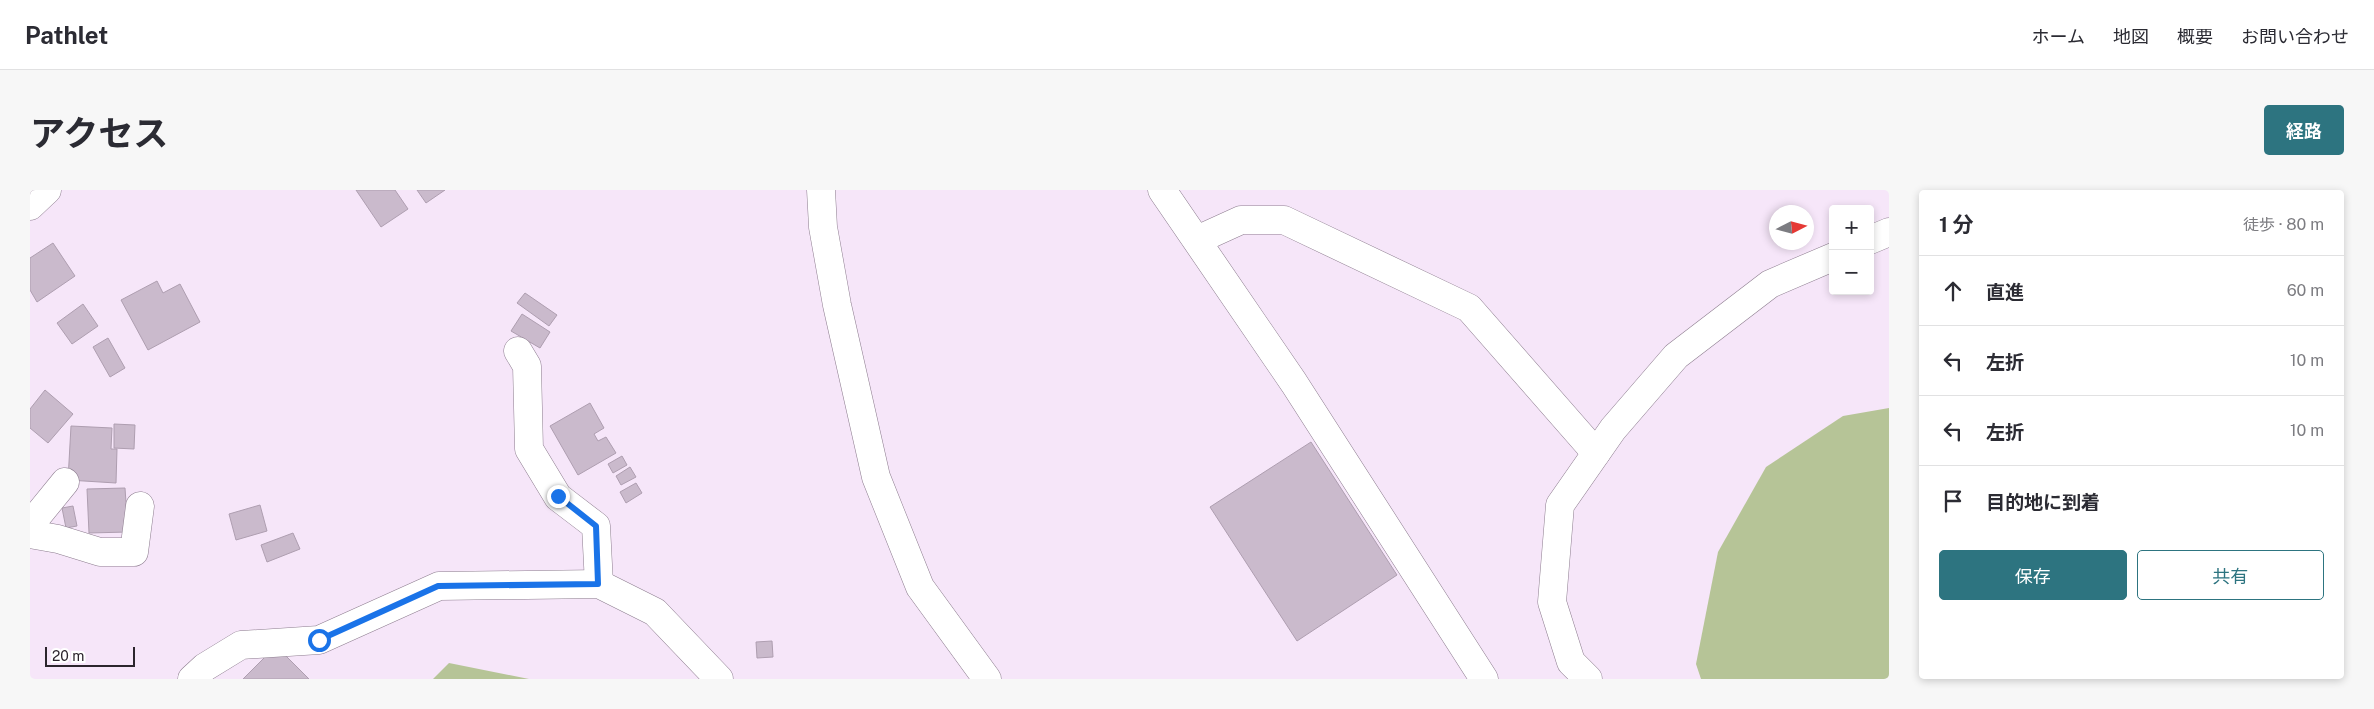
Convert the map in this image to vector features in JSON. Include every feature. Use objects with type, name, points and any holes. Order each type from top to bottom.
[{"type":"street","points":[[30,206],[47,190]]},
{"type":"street","points":[[821,190],[824,226],[837,305],[876,477],[920,587],[987,679]]},
{"type":"street","points":[[1162,190],[1294,382],[1484,679]]},
{"type":"street","points":[[1197,240],[1241,220],[1284,220],[1469,308],[1596,453]]},
{"type":"street","points":[[1874,238],[1889,232]]},
{"type":"street","points":[[1588,679],[1572,662],[1552,602],[1560,505],[1613,429],[1676,356],[1770,284],[1829,259]]},
{"type":"street","points":[[518,351],[527,366],[530,449],[558,496],[596,526],[598,584]]},
{"type":"street","points":[[30,525],[65,482]]},
{"type":"street","points":[[30,534],[58,539],[100,552],[134,552],[140,506]]},
{"type":"street","points":[[192,679],[205,666],[241,645],[319,640],[438,586],[598,584],[655,612],[718,679]]},
{"type":"green space","points":[[1889,408],[1889,679],[1701,679],[1696,664],[1718,552],[1766,467],[1843,416]]},
{"type":"green space","points":[[449,663],[529,679],[433,679]]},
{"type":"building","points":[[356,190],[395,190],[408,209],[381,227]]},
{"type":"building","points":[[417,190],[445,190],[426,203]]},
{"type":"building","points":[[53,243],[75,276],[37,302],[30,290],[30,258]]},
{"type":"building","points":[[157,281],[163,293],[180,284],[200,322],[148,350],[121,300]]},
{"type":"building","points":[[525,293],[557,315],[549,326],[517,303]]},
{"type":"building","points":[[83,304],[98,326],[72,344],[57,323]]},
{"type":"building","points":[[522,314],[550,332],[540,348],[511,331]]},
{"type":"building","points":[[108,338],[125,368],[110,377],[93,347]]},
{"type":"building","points":[[45,390],[73,414],[48,443],[30,428],[30,409]]},
{"type":"building","points":[[590,403],[604,428],[594,434],[598,441],[606,437],[616,453],[578,475],[550,426]]},
{"type":"building","points":[[114,424],[135,425],[134,449],[114,448]]},
{"type":"building","points":[[71,426],[112,428],[111,449],[117,449],[116,483],[68,480]]},
{"type":"building","points":[[1311,442],[1397,575],[1297,641],[1210,507]]},
{"type":"building","points":[[622,456],[627,465],[613,473],[608,464]]},
{"type":"building","points":[[630,467],[636,477],[621,485],[616,476]]},
{"type":"building","points":[[636,483],[642,493],[626,503],[620,492]]},
{"type":"building","points":[[125,488],[128,532],[89,533],[87,489]]},
{"type":"building","points":[[260,505],[267,531],[236,540],[229,514]]},
{"type":"building","points":[[73,506],[77,526],[66,528],[62,508]]},
{"type":"building","points":[[293,533],[300,549],[267,562],[261,545]]},
{"type":"building","points":[[772,641],[773,657],[757,658],[756,642]]},
{"type":"building","points":[[276,646],[309,679],[243,679]]},
{"type":"route","points":[[319,640],[438,586],[598,584],[596,526],[558,496]]}]
